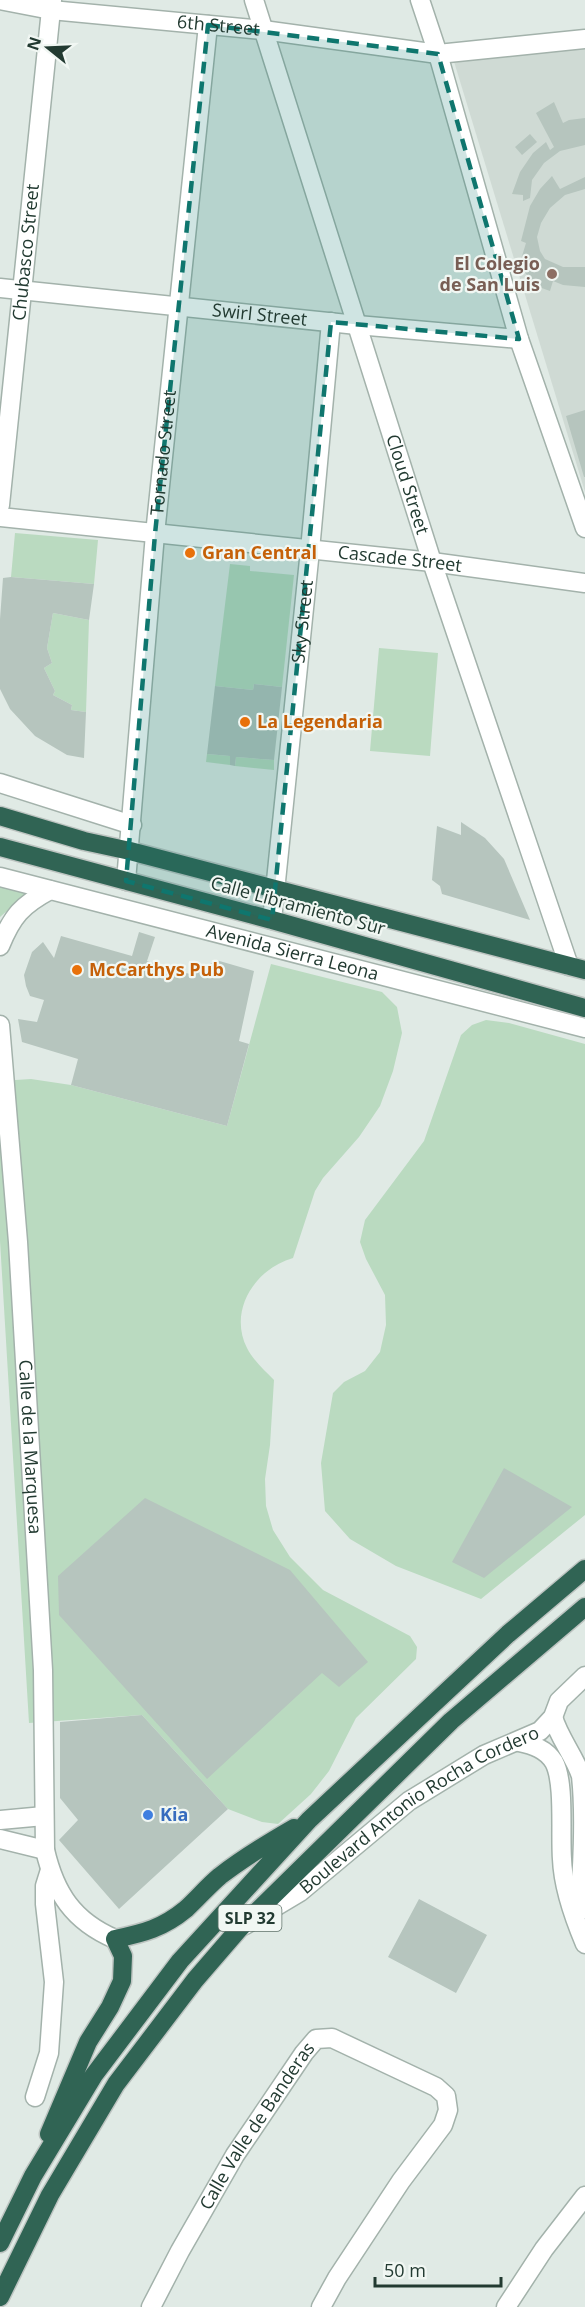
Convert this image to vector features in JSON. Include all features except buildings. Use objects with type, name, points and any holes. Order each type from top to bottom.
[{"type":"highway","name":"Calle Libramiento Sur","points":[[0,816],[84,841],[577,968]]},
{"type":"highway","name":"Calle Libramiento Sur","points":[[0,847],[585,1008]]},
{"type":"highway","name":"SLP 32","points":[[0,2243],[33,2176],[94,2075],[180,1961],[309,1820],[508,1634],[585,1569]]},
{"type":"highway","name":"SLP 32","points":[[0,2297],[50,2195],[116,2084],[195,1980],[238,1929],[451,1721],[585,1607]]},
{"type":"highway","points":[[33,2176],[71,2077],[122,1981],[123,1956],[115,1939],[155,1930],[186,1909],[217,1878],[254,1851],[309,1820]]},
{"type":"street","name":"6th Street","points":[[0,0],[263,30],[438,54],[585,39]]},
{"type":"street","name":"Cloud Street","points":[[254,0],[432,562],[577,968]]},
{"type":"street","points":[[420,0],[438,54],[519,339],[585,528]]},
{"type":"street","name":"Chubasco Street","points":[[0,505],[51,5]]},
{"type":"street","name":"Tornado Street","points":[[126,881],[155,534],[208,25]]},
{"type":"street","name":"Swirl Street","points":[[0,288],[357,325],[519,339]]},
{"type":"street","name":"Sky Street","points":[[272,920],[331,322]]},
{"type":"street","name":"Cascade Street","points":[[0,517],[432,562],[585,583]]},
{"type":"street","points":[[0,783],[132,825]]},
{"type":"street","name":"Avenida Sierra Leona","points":[[0,877],[585,1028]]},
{"type":"street","points":[[0,946],[17,912],[31,900],[50,890]]},
{"type":"street","name":"Calle de la Marquesa","points":[[0,1025],[18,1242],[43,1670],[45,1850],[50,1870],[72,1910],[86,1924],[115,1939]]},
{"type":"street","name":"Boulevard Antonio Rocha Cordero","points":[[238,1929],[300,1892],[409,1801],[484,1755],[519,1742],[540,1731],[552,1717],[559,1701],[585,1676]]},
{"type":"street","points":[[552,1717],[575,1762],[584,1794],[584,1855],[576,1922]]},
{"type":"street","points":[[519,1742],[533,1745],[544,1751],[556,1764],[560,1787],[563,1872],[576,1922],[585,1944]]},
{"type":"street","points":[[0,1820],[44,1816]]},
{"type":"street","points":[[0,1839],[45,1850]]},
{"type":"street","name":"Calle de la Marquesa","points":[[34,2097],[49,2053],[54,1982],[45,1886],[50,1870]]},
{"type":"street","name":"Calle Valle de Banderas","points":[[151,2307],[180,2251],[242,2145],[304,2053],[316,2039],[332,2038],[436,2087],[446,2096],[448,2110],[443,2125],[388,2200],[337,2278],[321,2307]]},
{"type":"street","points":[[506,2307],[544,2248],[585,2196]]},
{"type":"street","points":[[6,2307],[8,2280]]},
{"type":"highlighted area","points":[[208,25],[438,54],[519,339],[331,322],[272,920],[126,881],[155,534]]},
{"type":"shaded area","name":"El Colegio de San Luis","points":[[585,38],[585,492],[452,55]]},
{"type":"green space","points":[[15,533],[98,540],[94,584],[11,577]]},
{"type":"green space","points":[[230,564],[250,566],[250,571],[294,575],[282,687],[254,684],[253,690],[215,686]]},
{"type":"green space","points":[[53,613],[89,620],[86,712],[71,710],[72,705],[53,695],[55,691],[44,668],[52,663],[47,648]]},
{"type":"green space","points":[[379,648],[438,653],[430,756],[370,751]]},
{"type":"green space","points":[[207,754],[230,756],[230,765],[206,762]]},
{"type":"green space","points":[[236,757],[274,760],[274,770],[235,766]]},
{"type":"green space","points":[[0,885],[28,892],[0,917]]},
{"type":"green space","points":[[271,964],[382,992],[397,1007],[402,1033],[393,1071],[380,1106],[359,1137],[323,1178],[315,1191],[293,1258],[267,1271],[257,1281],[243,1306],[242,1334],[247,1348],[274,1380],[270,1445],[265,1479],[266,1506],[273,1530],[290,1557],[323,1590],[410,1636],[417,1647],[416,1659],[356,1718],[329,1771],[311,1794],[278,1824],[262,1822],[228,1809],[142,1715],[29,1723],[0,1241],[0,1081],[31,1079],[71,1085],[227,1126]]},
{"type":"green space","points":[[486,1020],[509,1023],[585,1044],[585,1515],[481,1599],[396,1566],[350,1539],[325,1511],[321,1463],[333,1393],[344,1382],[365,1371],[380,1352],[386,1325],[385,1295],[366,1259],[360,1242],[365,1220],[424,1141],[461,1035],[472,1025]]},
{"type":"place","name":"El Colegio de San Luis","points":[[552,274]]},
{"type":"place","name":"Gran Central","points":[[190,553]]},
{"type":"place","name":"La Legendaria","points":[[245,722]]},
{"type":"place","name":"McCarthys Pub","points":[[77,970]]},
{"type":"place","name":"Kia","points":[[148,1815]]}]
